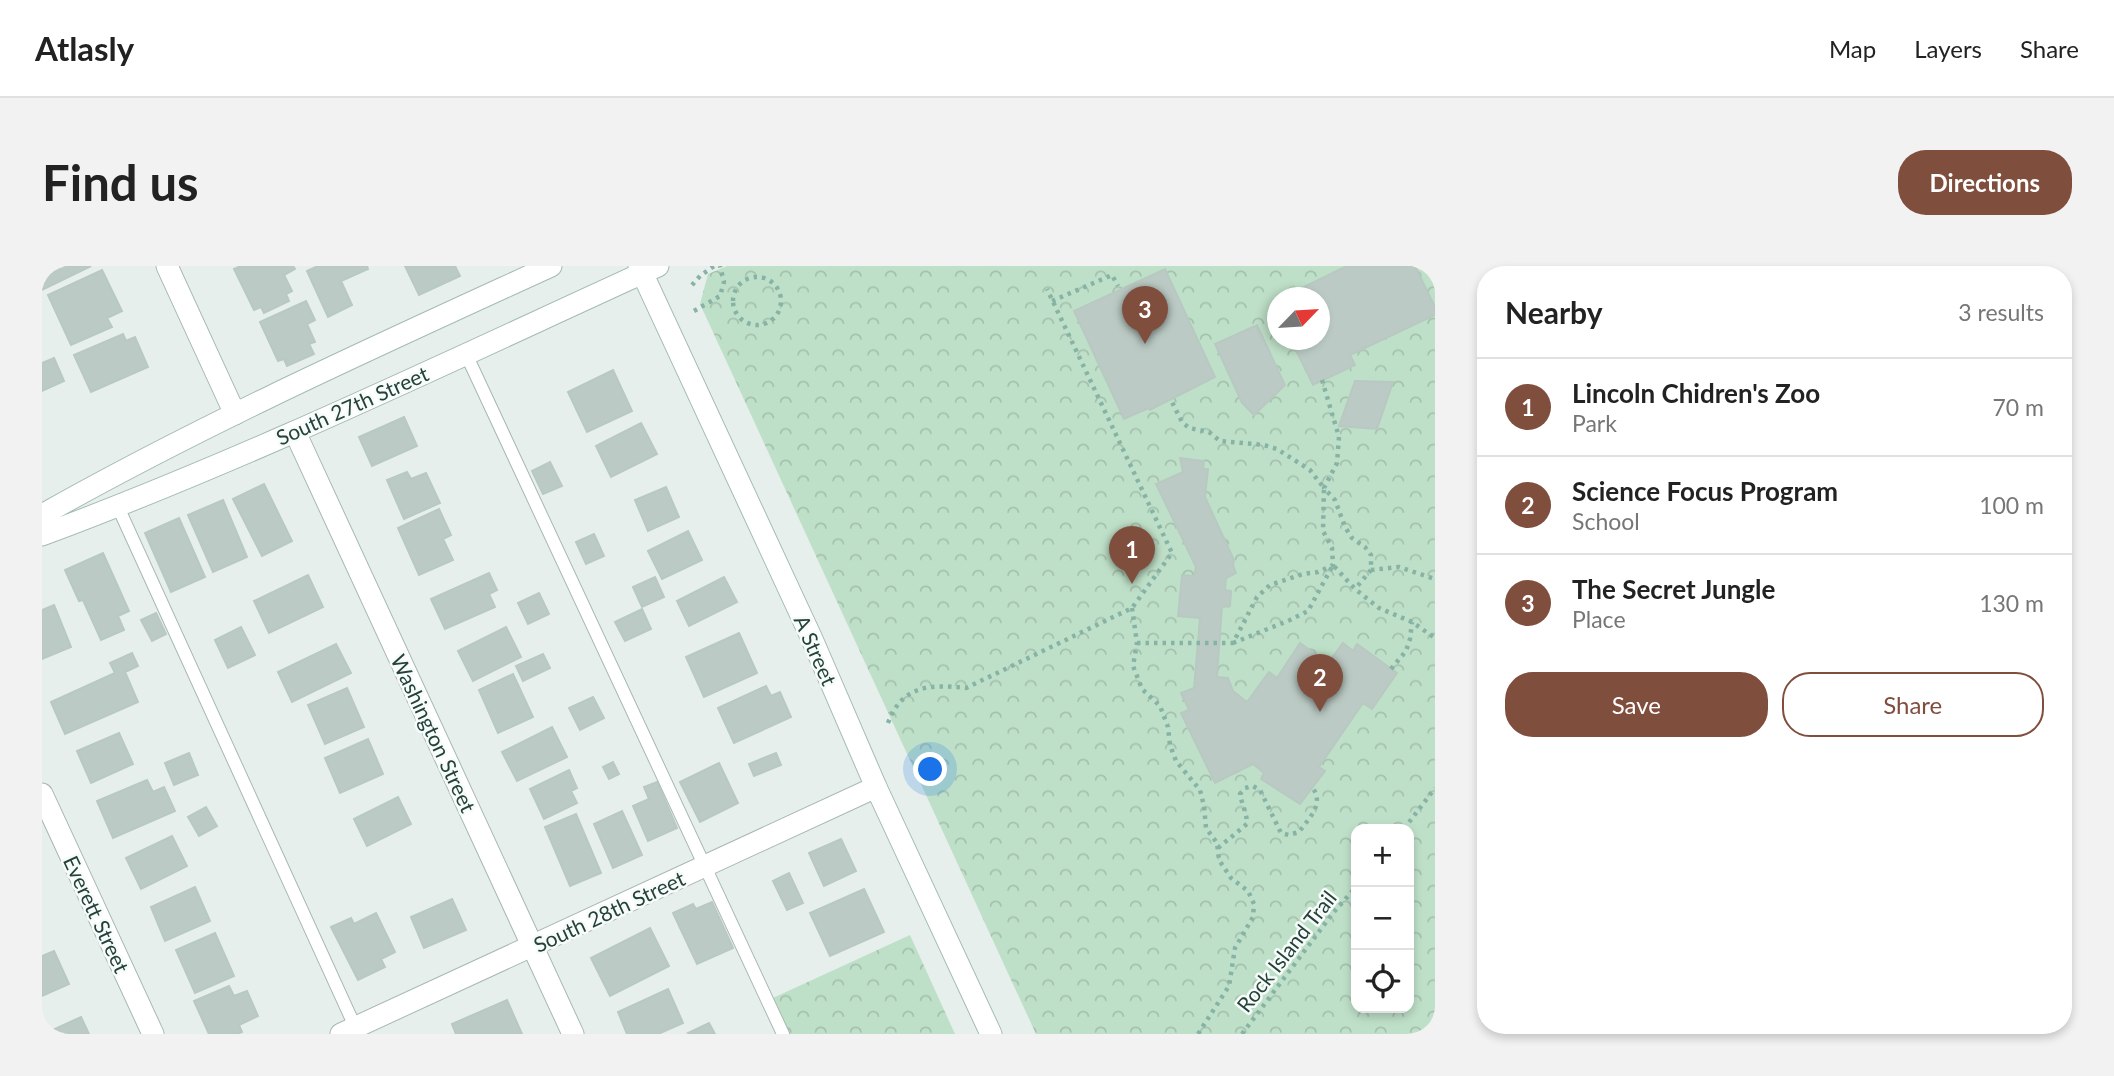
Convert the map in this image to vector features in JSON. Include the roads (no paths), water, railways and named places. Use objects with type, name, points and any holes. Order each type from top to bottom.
[{"type":"main road","points":[[167,266],[235,414]]},
{"type":"main road","name":"South 27th Street","points":[[42,515],[235,414],[551,266]]},
{"type":"main road","name":"South 27th Street","points":[[42,535],[118,507],[295,432],[646,268]]},
{"type":"main road","name":"A Street","points":[[646,268],[876,787],[991,1034]]},
{"type":"main road","name":"Washington Street","points":[[295,432],[573,1034]]},
{"type":"main road","name":"South 28th Street","points":[[352,1032],[876,787]]},
{"type":"main road","name":"Everett Street","points":[[42,794],[152,1034]]},
{"type":"lane","points":[[466,354],[783,1034]]},
{"type":"lane","points":[[118,507],[352,1032]]},
{"type":"place","name":"The Secret Jungle","points":[[1145,344]]},
{"type":"place","name":"Lincoln Chidren's Zoo","points":[[1132,584]]},
{"type":"place","name":"Science Focus Program","points":[[1320,712]]}]
